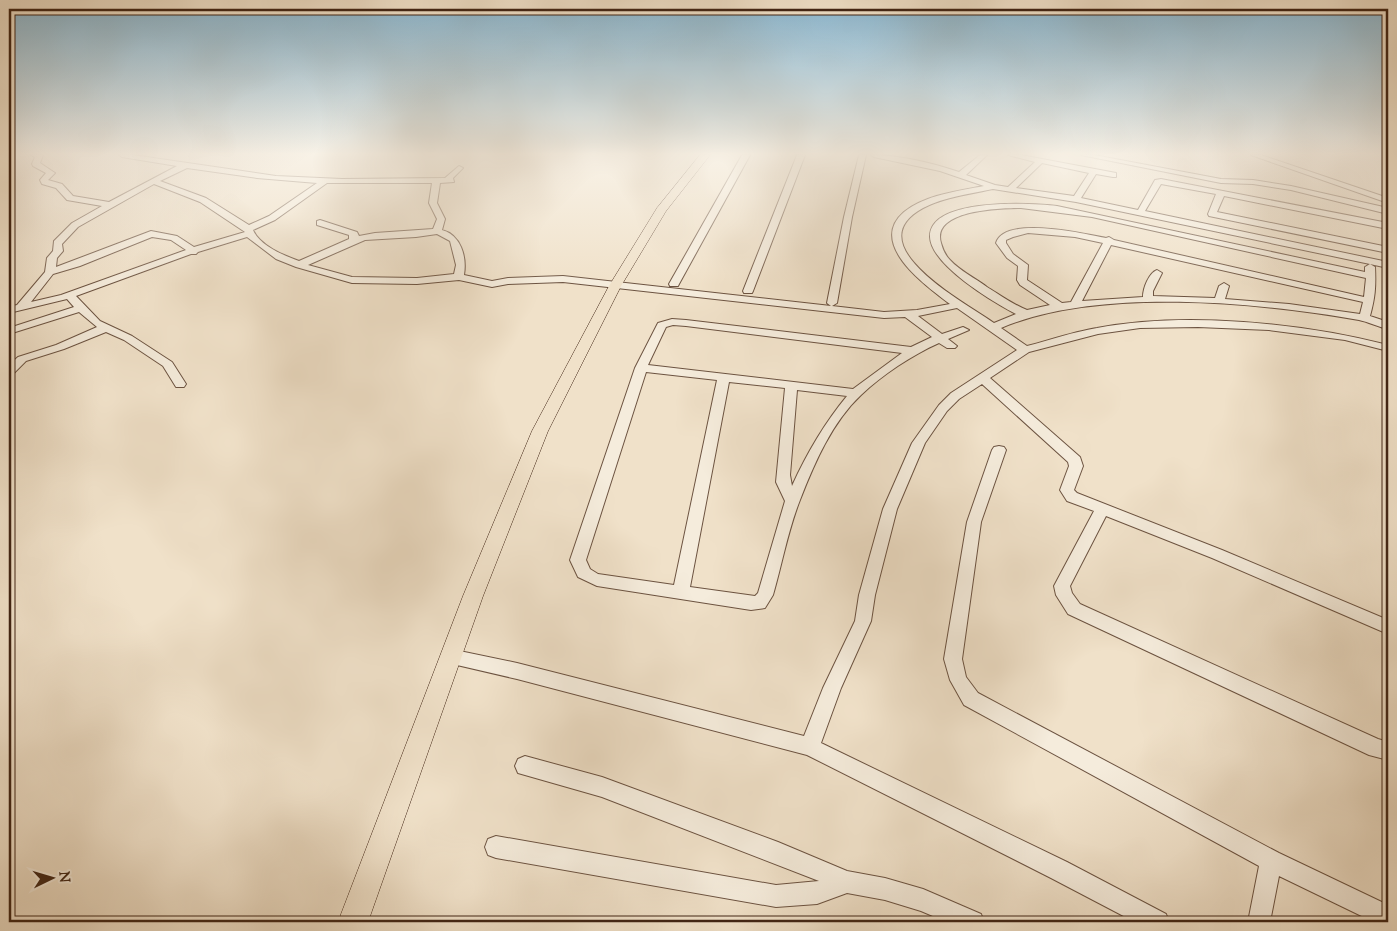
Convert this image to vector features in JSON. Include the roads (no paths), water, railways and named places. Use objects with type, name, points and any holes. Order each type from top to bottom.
[{"type":"main road","points":[[353,922],[473,596],[540,430],[614,286],[670,198]]},
{"type":"street","points":[[73,198],[110,204]]},
{"type":"street","points":[[21,307],[50,272],[52,258],[58,252],[57,243],[60,238],[75,225],[121,198]]},
{"type":"street","points":[[199,198],[236,220],[249,231],[252,238],[279,257],[299,266],[352,280],[417,281],[460,277],[485,284],[559,279],[859,313],[908,314],[959,305]]},
{"type":"street","points":[[9,310],[69,295],[249,231],[300,198]]},
{"type":"street","points":[[435,198],[433,203],[441,218],[437,231]]},
{"type":"street","points":[[674,284],[721,198]]},
{"type":"street","points":[[748,291],[784,198]]},
{"type":"street","points":[[832,303],[852,198]]},
{"type":"street","points":[[943,198],[932,201],[904,217],[897,228],[896,241],[906,260],[925,280],[1025,350]]},
{"type":"street","points":[[1072,198],[1388,265]]},
{"type":"street","points":[[1142,209],[1148,198]]},
{"type":"street","points":[[1219,198],[1212,214],[1388,250]]},
{"type":"street","points":[[1249,198],[1388,226]]},
{"type":"street","points":[[1333,198],[1388,212]]},
{"type":"street","points":[[1026,314],[962,275],[938,252],[934,240],[938,227],[945,220],[957,214],[978,208],[1009,204],[1042,206],[1095,215],[1370,276]]},
{"type":"street","points":[[320,223],[331,228],[350,231],[354,234],[354,240]]},
{"type":"street","points":[[299,266],[354,240],[377,234],[420,234],[437,231],[443,232],[456,242],[458,261],[461,266],[460,277]]},
{"type":"street","points":[[1060,307],[1024,284],[1022,280],[1023,265],[1007,252],[1001,243],[1002,239],[1014,233],[1038,231],[1075,234],[1109,240],[1370,301]]},
{"type":"street","points":[[50,272],[78,264],[151,234],[158,234],[181,242],[193,252]]},
{"type":"street","points":[[1074,306],[1109,240]]},
{"type":"street","points":[[1361,317],[1365,316],[1370,301],[1370,261]]},
{"type":"street","points":[[1148,300],[1148,291],[1158,273]]},
{"type":"street","points":[[1220,301],[1220,292],[1224,286]]},
{"type":"street","points":[[69,295],[96,323],[128,338],[168,364],[180,384]]},
{"type":"street","points":[[993,327],[1026,314],[1060,307],[1148,300],[1220,301],[1280,306],[1361,317],[1388,326]]},
{"type":"street","points":[[9,331],[81,308]]},
{"type":"street","points":[[908,314],[946,342]]},
{"type":"street","points":[[912,352],[672,322],[662,325],[641,368],[578,560],[580,570],[597,580],[759,603],[763,600],[792,501],[814,450],[834,420],[856,393],[912,352],[946,342],[964,330]]},
{"type":"street","points":[[810,747],[832,688],[863,621],[867,595],[890,509],[916,450],[948,401],[1025,350],[1097,331],[1140,325],[1198,324],[1268,327],[1345,337],[1388,348]]},
{"type":"street","points":[[9,371],[22,360],[60,347],[105,328]]},
{"type":"street","points":[[641,368],[856,393]]},
{"type":"street","points":[[681,592],[707,454],[724,377]]},
{"type":"street","points":[[982,378],[1074,460],[1076,466],[1067,490],[1076,499],[1217,554],[1388,627]]},
{"type":"street","points":[[791,385],[782,475],[783,482],[792,501]]},
{"type":"street","points":[[1000,450],[974,522],[953,660],[954,672],[959,684],[971,699],[1271,861],[1388,917]]},
{"type":"street","points":[[1102,509],[1062,586],[1064,595],[1074,609],[1367,744],[1388,751]]},
{"type":"street","points":[[450,657],[517,670],[810,747],[1059,870],[1158,922]]},
{"type":"street","points":[[525,766],[602,787],[778,853],[847,882],[885,889],[923,900],[973,922]]},
{"type":"street","points":[[496,847],[776,896],[817,893],[847,882]]},
{"type":"street","points":[[1259,922],[1271,861]]}]
